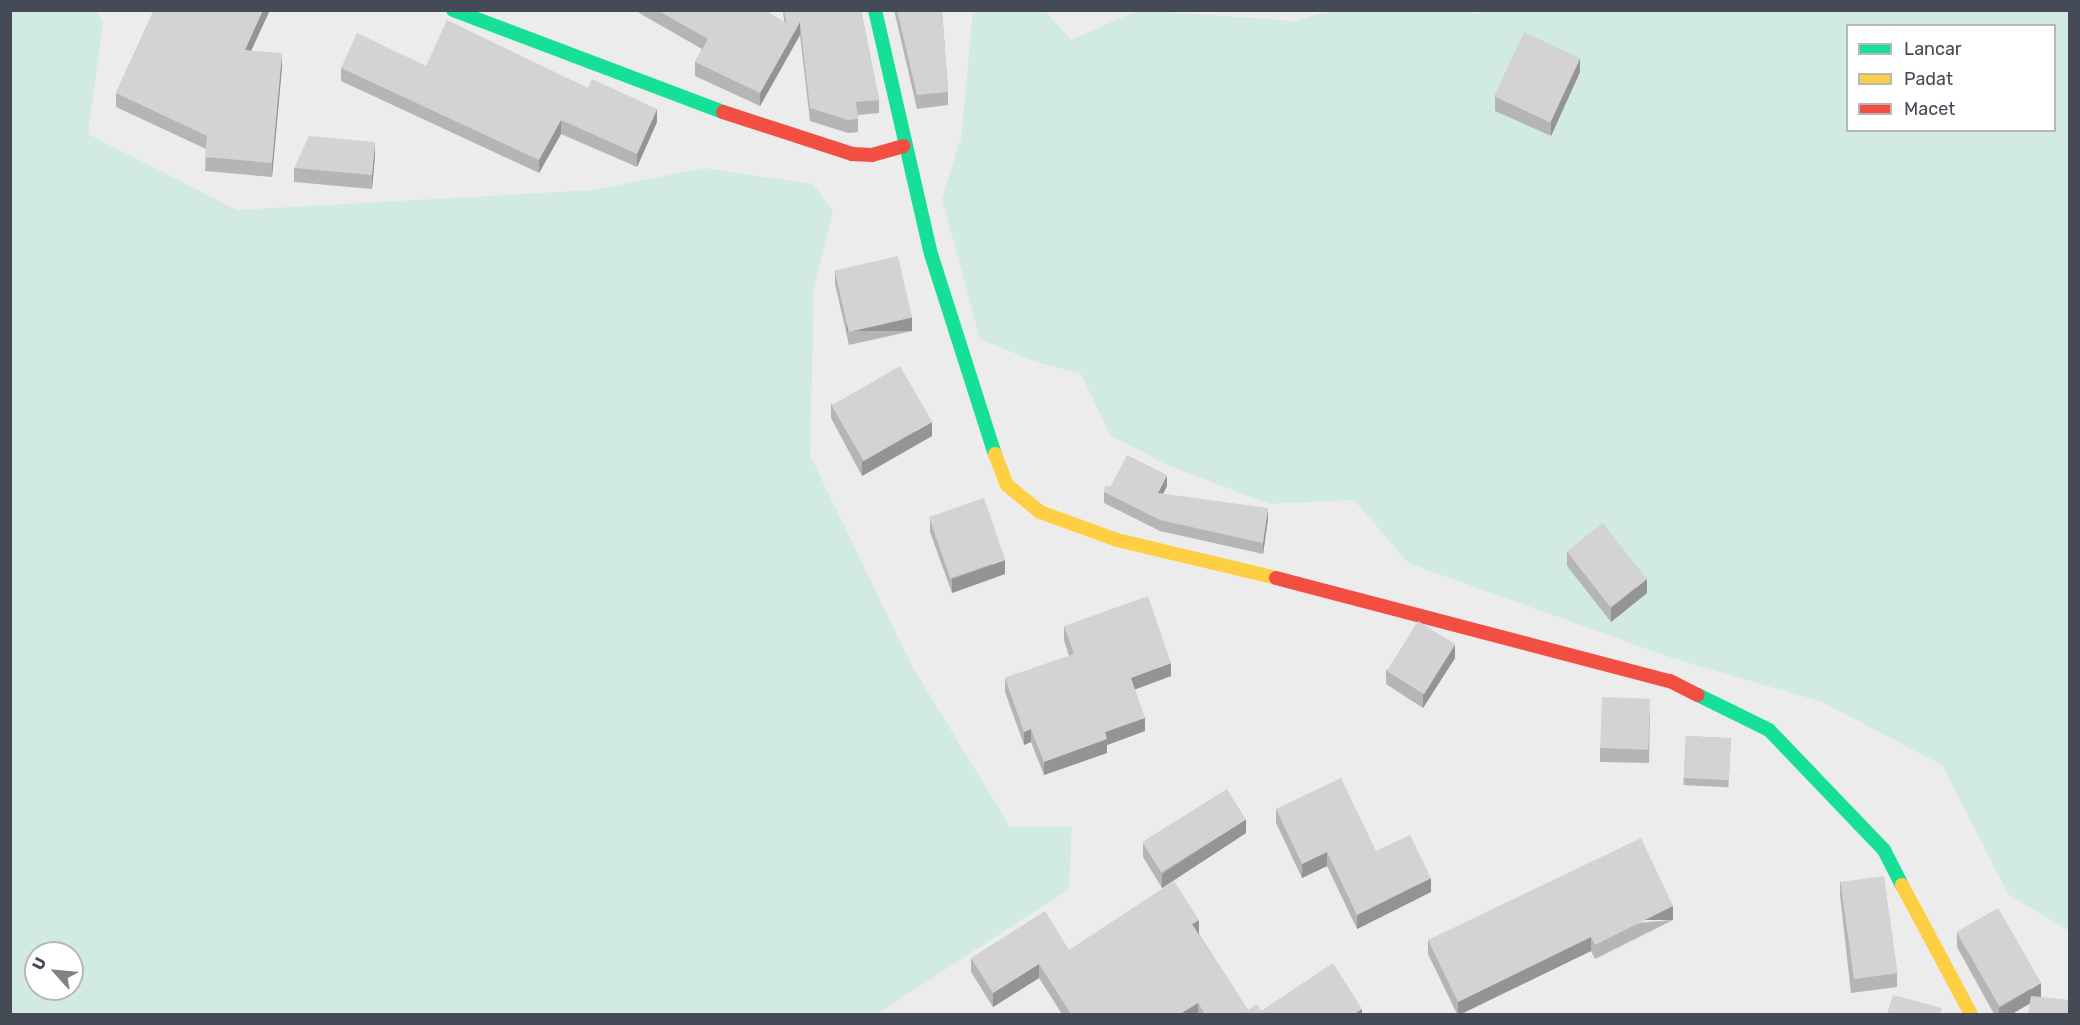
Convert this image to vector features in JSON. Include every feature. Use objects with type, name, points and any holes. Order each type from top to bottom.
[{"type":"main road","points":[[453,10],[749,122],[852,154],[872,155],[904,146]]},
{"type":"main road","points":[[876,10],[904,146],[931,254],[983,424],[1007,485],[1020,499],[1040,512],[1116,540],[1320,588],[1670,681],[1770,730],[1861,821],[1884,850],[1971,1014]]},
{"type":"green space","points":[[1138,10],[1296,21],[1334,10],[1471,10],[1476,14],[1485,10],[2069,11],[2069,931],[2008,894],[1942,765],[1822,702],[1669,657],[1408,563],[1354,500],[1270,504],[1169,466],[1110,435],[1081,374],[1033,361],[980,339],[942,199],[961,138],[973,11],[1045,11],[1071,40]]},
{"type":"green space","points":[[10,11],[97,11],[103,23],[88,134],[237,210],[594,190],[704,168],[813,184],[833,211],[814,286],[810,455],[912,666],[1010,827],[1072,826],[1069,889],[877,1014],[11,1014]]},
{"type":"building","points":[[154,10],[263,10],[245,50],[282,53],[272,163],[205,157],[207,136],[116,93]]},
{"type":"building","points":[[657,10],[764,10],[786,23],[784,10],[861,10],[879,100],[856,102],[858,119],[848,120],[810,108],[800,22],[760,93],[695,62],[708,39]]},
{"type":"building","points":[[897,10],[942,10],[948,92],[917,95]]},
{"type":"building","points":[[447,20],[588,88],[592,79],[657,109],[637,154],[561,120],[539,160],[341,68],[357,33],[426,66]]},
{"type":"building","points":[[1524,32],[1580,58],[1550,123],[1494,96]]},
{"type":"building","points":[[309,136],[375,142],[372,175],[294,168]]},
{"type":"building","points":[[898,256],[912,317],[849,332],[835,271]]},
{"type":"building","points":[[900,366],[932,421],[864,461],[832,406]]},
{"type":"building","points":[[1127,455],[1167,475],[1158,493],[1268,508],[1263,543],[1160,520],[1104,492],[1105,486],[1111,486]]},
{"type":"building","points":[[984,498],[1005,559],[950,578],[929,517]]},
{"type":"building","points":[[1603,523],[1647,579],[1610,607],[1567,551]]},
{"type":"building","points":[[1148,596],[1171,663],[1131,678],[1145,718],[1105,732],[1107,739],[1044,762],[1031,729],[1024,732],[1005,678],[1074,654],[1064,626]]},
{"type":"building","points":[[1418,621],[1455,644],[1424,694],[1387,671]]},
{"type":"building","points":[[1602,697],[1650,699],[1648,750],[1600,748]]},
{"type":"building","points":[[1686,736],[1731,738],[1729,780],[1684,778]]},
{"type":"building","points":[[1341,778],[1376,851],[1410,835],[1431,878],[1357,915],[1327,852],[1302,864],[1276,809]]},
{"type":"building","points":[[1227,789],[1246,820],[1161,873],[1142,842]]},
{"type":"building","points":[[1641,838],[1673,906],[1595,945],[1591,937],[1458,1002],[1428,940]]},
{"type":"building","points":[[1884,876],[1898,973],[1854,979],[1840,882]]},
{"type":"building","points":[[1174,881],[1199,920],[1192,924],[1248,1010],[1257,1004],[1261,1011],[1333,963],[1362,1009],[1354,1014],[1205,1014],[1198,1003],[1180,1014],[1071,1014],[1039,964],[993,993],[971,958],[1045,911],[1069,950]]},
{"type":"building","points":[[1998,908],[2041,982],[1999,1006],[1956,932]]},
{"type":"building","points":[[1893,995],[1942,1008],[1940,1014],[1887,1014]]},
{"type":"building","points":[[2031,996],[2070,1000],[2070,1014],[2028,1014]]},
{"type":"traffic: fast","points":[[453,10],[723,112]]},
{"type":"traffic: fast","points":[[875,10],[931,254],[995,454]]},
{"type":"traffic: fast","points":[[1698,695],[1769,730],[1884,850],[1902,885]]},
{"type":"traffic: slow","points":[[995,454],[1007,485],[1040,512],[1117,540],[1276,578]]},
{"type":"traffic: slow","points":[[1902,885],[1971,1014]]},
{"type":"traffic: jam","points":[[723,112],[852,154],[872,155],[904,146]]},
{"type":"traffic: jam","points":[[1276,578],[1670,681],[1698,695]]}]
